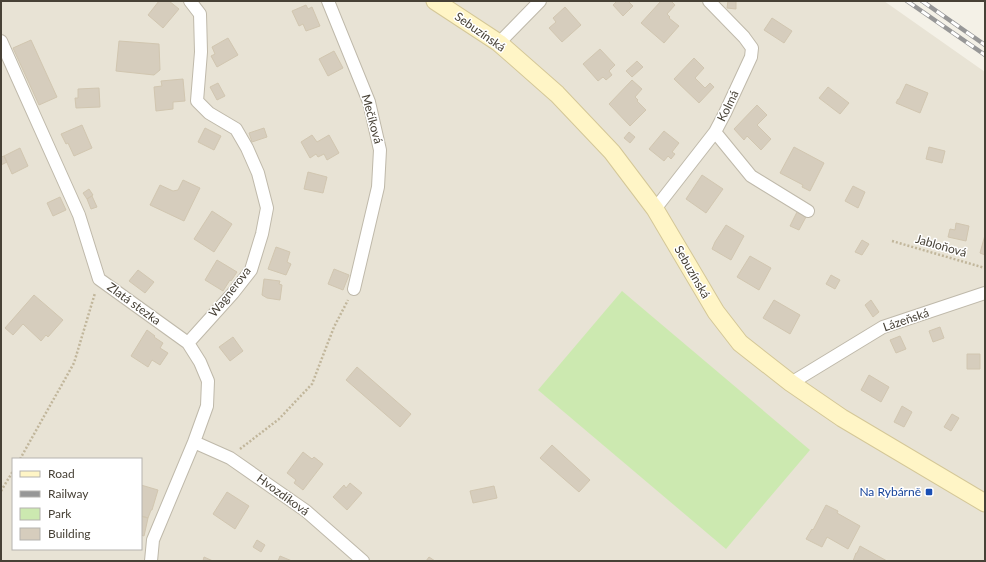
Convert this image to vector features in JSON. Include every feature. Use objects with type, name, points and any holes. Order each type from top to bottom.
[{"type":"main road","name":"Sebuzínská","points":[[435,1],[500,43],[557,94],[612,152],[655,209],[716,312],[740,343],[791,383],[842,418],[985,503]]},
{"type":"street","name":"Wagnerova","points":[[188,342],[233,293],[250,270],[262,234],[267,208],[258,173],[247,148],[236,129],[209,113],[198,101],[201,52],[200,14],[190,1]]},
{"type":"street","name":"Mečíková","points":[[328,1],[369,102],[380,150],[378,187],[354,289]]},
{"type":"street","points":[[500,43],[540,1]]},
{"type":"street","name":"Kolmá","points":[[655,209],[715,132],[751,58],[752,48],[744,37],[709,1]]},
{"type":"street","name":"Zlatá stezka","points":[[1,41],[79,215],[99,279],[188,342],[200,362],[208,381],[207,406],[194,442],[153,540],[151,561]]},
{"type":"street","points":[[715,132],[751,176],[808,211]]},
{"type":"street","name":"Lázeňská","points":[[791,383],[883,327],[985,293]]},
{"type":"street","name":"Hvozdíková","points":[[194,442],[230,458],[306,511],[363,561]]},
{"type":"path","name":"Jabloňová","points":[[892,241],[985,268]]},
{"type":"path","points":[[21,458],[74,363],[99,279]]},
{"type":"path","points":[[230,458],[243,446],[279,419],[312,384],[334,327],[354,289]]},
{"type":"path","points":[[1,492],[12,473]]},
{"type":"shaded area","points":[[1,1],[884,1],[985,72],[985,561],[1,561]]},
{"type":"green space","points":[[622,291],[810,450],[726,549],[538,390]]},
{"type":"building","points":[[159,1],[169,1],[179,9],[163,28],[148,15]]},
{"type":"building","points":[[617,1],[628,1],[633,6],[623,16],[613,5]]},
{"type":"building","points":[[661,1],[671,1],[675,5],[667,14],[670,17],[669,18],[679,26],[664,43],[641,23]]},
{"type":"building","points":[[728,1],[736,1],[736,9],[727,8]]},
{"type":"building","points":[[306,5],[308,9],[312,7],[320,26],[306,31],[303,24],[299,26],[292,11]]},
{"type":"building","points":[[565,7],[581,25],[562,42],[549,28],[556,22],[553,18]]},
{"type":"building","points":[[772,18],[792,31],[784,43],[764,30]]},
{"type":"building","points":[[228,38],[238,55],[217,67],[211,56],[215,54],[212,47]]},
{"type":"building","points":[[31,40],[57,97],[39,105],[13,48]]},
{"type":"building","points":[[119,41],[159,44],[160,70],[154,75],[116,71]]},
{"type":"building","points":[[600,49],[615,65],[609,71],[612,75],[606,80],[603,77],[598,81],[583,64]]},
{"type":"building","points":[[334,51],[343,68],[328,76],[319,59]]},
{"type":"building","points":[[694,58],[704,68],[695,78],[705,88],[710,83],[714,87],[699,103],[674,79]]},
{"type":"building","points":[[637,61],[643,67],[632,77],[626,71]]},
{"type":"building","points":[[183,79],[185,101],[173,102],[173,109],[156,111],[154,87],[162,86],[161,81]]},
{"type":"building","points":[[632,80],[642,89],[635,97],[646,110],[630,126],[609,104]]},
{"type":"building","points":[[218,83],[225,96],[217,100],[210,87]]},
{"type":"building","points":[[906,84],[928,93],[920,113],[896,103]]},
{"type":"building","points":[[828,87],[849,103],[840,114],[819,98]]},
{"type":"building","points":[[99,88],[100,107],[76,108],[75,98],[78,98],[78,89]]},
{"type":"building","points":[[757,105],[767,115],[757,125],[771,139],[761,150],[747,136],[744,140],[734,129]]},
{"type":"building","points":[[82,125],[92,148],[74,156],[68,143],[66,144],[61,134]]},
{"type":"building","points":[[205,128],[221,136],[214,150],[198,142]]},
{"type":"building","points":[[264,128],[267,137],[252,142],[249,133]]},
{"type":"building","points":[[664,131],[679,143],[672,152],[675,154],[671,159],[668,156],[664,161],[649,149]]},
{"type":"building","points":[[629,132],[635,137],[630,143],[624,138]]},
{"type":"building","points":[[312,135],[317,142],[329,135],[339,153],[327,160],[324,154],[318,157],[316,154],[310,158],[301,142]]},
{"type":"building","points":[[794,147],[824,163],[810,191],[802,187],[803,185],[780,173]]},
{"type":"building","points":[[929,147],[945,151],[942,163],[926,159]]},
{"type":"building","points":[[20,148],[28,166],[12,174],[4,156]]},
{"type":"building","points":[[4,156],[7,162],[1,165],[1,157]]},
{"type":"building","points":[[308,172],[327,177],[323,193],[304,189]]},
{"type":"building","points":[[702,175],[723,189],[706,213],[686,199]]},
{"type":"building","points":[[183,180],[200,188],[184,221],[150,205],[160,185],[173,191],[178,190]]},
{"type":"building","points":[[853,186],[865,192],[858,208],[845,201]]},
{"type":"building","points":[[89,189],[93,195],[87,199],[83,193]]},
{"type":"building","points":[[92,196],[97,207],[91,209],[87,199]]},
{"type":"building","points":[[60,197],[66,210],[53,216],[47,203]]},
{"type":"building","points":[[212,211],[232,224],[214,252],[194,239]]},
{"type":"building","points":[[797,212],[806,217],[799,230],[790,226]]},
{"type":"building","points":[[956,223],[969,226],[966,241],[948,237],[950,229],[955,230]]},
{"type":"building","points":[[726,225],[744,236],[731,260],[712,249]]},
{"type":"building","points":[[985,235],[985,255],[980,253]]},
{"type":"building","points":[[862,240],[869,244],[862,255],[855,252]]},
{"type":"building","points":[[276,247],[290,252],[287,262],[291,264],[286,275],[268,269]]},
{"type":"building","points":[[750,256],[771,268],[759,290],[737,277]]},
{"type":"building","points":[[217,260],[237,272],[223,291],[205,280]]},
{"type":"building","points":[[334,269],[349,275],[343,290],[328,284]]},
{"type":"building","points":[[138,270],[154,282],[145,293],[129,281]]},
{"type":"building","points":[[831,275],[840,280],[835,289],[826,284]]},
{"type":"building","points":[[264,279],[280,281],[279,284],[282,285],[280,300],[267,298],[262,295]]},
{"type":"building","points":[[34,295],[63,320],[48,337],[46,335],[41,341],[23,324],[13,335],[5,328]]},
{"type":"building","points":[[774,300],[800,315],[790,334],[763,318]]},
{"type":"building","points":[[871,300],[879,312],[873,317],[865,305]]},
{"type":"building","points":[[940,327],[944,338],[933,342],[929,331]]},
{"type":"building","points":[[147,330],[163,343],[160,348],[168,353],[160,365],[152,360],[148,367],[131,356]]},
{"type":"building","points":[[900,336],[906,349],[896,353],[890,340]]},
{"type":"building","points":[[233,337],[243,351],[230,361],[219,347]]},
{"type":"building","points":[[967,354],[980,354],[980,369],[967,369]]},
{"type":"building","points":[[357,367],[411,414],[400,427],[346,380]]},
{"type":"building","points":[[869,375],[889,387],[881,402],[861,390]]},
{"type":"building","points":[[902,406],[912,412],[904,427],[894,422]]},
{"type":"building","points":[[952,414],[959,418],[951,431],[944,427]]},
{"type":"building","points":[[552,445],[590,480],[579,492],[540,458]]},
{"type":"building","points":[[303,452],[312,459],[314,457],[323,464],[303,490],[294,483],[296,480],[287,473]]},
{"type":"building","points":[[350,483],[362,493],[347,510],[333,497],[344,485],[346,488]]},
{"type":"building","points":[[142,485],[158,490],[148,518],[142,516]]},
{"type":"building","points":[[494,486],[497,498],[473,503],[470,491]]},
{"type":"building","points":[[227,492],[249,506],[235,529],[213,514]]},
{"type":"building","points":[[826,505],[838,511],[837,513],[860,526],[848,549],[827,537],[822,547],[806,539],[812,529],[813,530]]},
{"type":"building","points":[[142,516],[148,518],[144,536],[142,535]]},
{"type":"building","points":[[257,540],[265,545],[261,552],[253,547]]},
{"type":"building","points":[[860,546],[887,561],[853,561]]},
{"type":"building","points":[[280,556],[292,561],[278,561]]},
{"type":"building","points":[[204,557],[213,561],[203,561]]},
{"type":"building","points":[[429,557],[435,561],[426,561]]},
{"type":"railway","points":[[907,1],[985,55]]},
{"type":"railway","points":[[922,1],[985,45]]},
{"type":"place","name":"Na Rybárně","points":[[929,492]]}]
